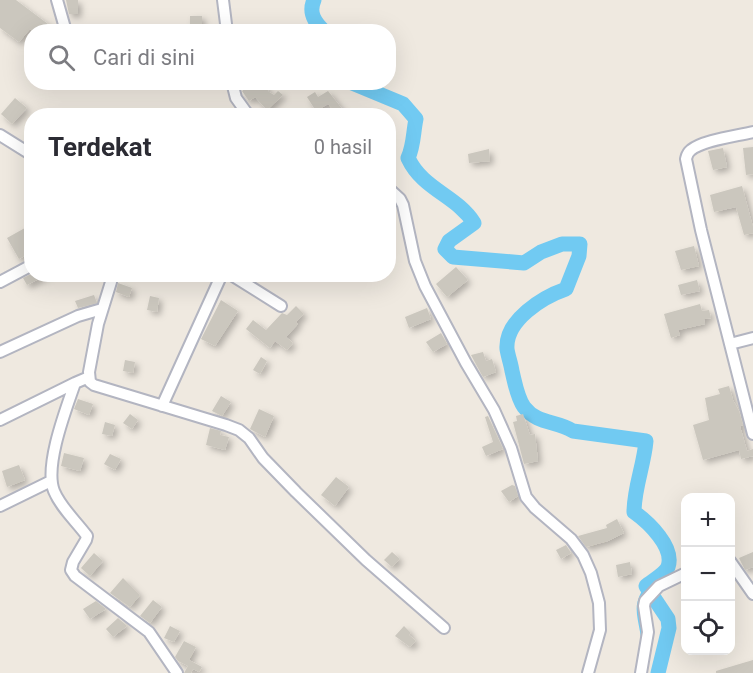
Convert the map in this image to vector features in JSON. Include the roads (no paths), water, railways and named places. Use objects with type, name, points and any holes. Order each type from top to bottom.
[{"type":"street","points":[[57,0],[64,24]]},
{"type":"street","points":[[223,0],[226,24]]},
{"type":"street","points":[[234,90],[236,98],[243,108]]},
{"type":"street","points":[[753,132],[690,150],[686,159],[701,230],[753,434]]},
{"type":"street","points":[[0,135],[24,150]]},
{"type":"street","points":[[396,195],[404,206],[416,261],[431,300],[494,410],[511,448],[526,497],[535,508],[571,539],[583,555],[591,573],[599,603],[600,630],[588,673]]},
{"type":"street","points":[[0,282],[24,269]]},
{"type":"street","points":[[109,282],[89,377],[94,385],[226,425],[244,433],[263,458],[366,560],[444,627]]},
{"type":"street","points":[[162,406],[218,282]]},
{"type":"street","points":[[243,282],[281,306]]},
{"type":"street","points":[[0,352],[78,316],[102,309]]},
{"type":"street","points":[[730,344],[753,338]]},
{"type":"street","points":[[0,420],[89,377]]},
{"type":"street","points":[[75,383],[61,425],[50,473],[58,499],[87,536],[70,568],[72,572],[149,632],[177,673]]},
{"type":"street","points":[[0,506],[51,481]]},
{"type":"street","points":[[735,568],[753,594]]},
{"type":"street","points":[[641,673],[648,632],[645,601],[659,586],[681,575]]},
{"type":"waterway","points":[[314,0],[312,9],[317,24]]},
{"type":"waterway","points":[[369,90],[403,104],[416,119],[408,158],[414,169],[422,178],[467,213],[474,223],[449,241],[445,249],[453,257],[524,263],[541,252],[562,244],[580,244],[579,256],[566,289],[537,304],[519,319],[508,338],[507,352],[520,399],[524,407],[535,417],[573,431],[646,441],[634,512],[659,536],[668,551],[669,559],[666,570],[646,586],[668,619],[669,628],[658,673]]},
{"type":"waterway","points":[[642,638],[638,606],[646,586]]}]
